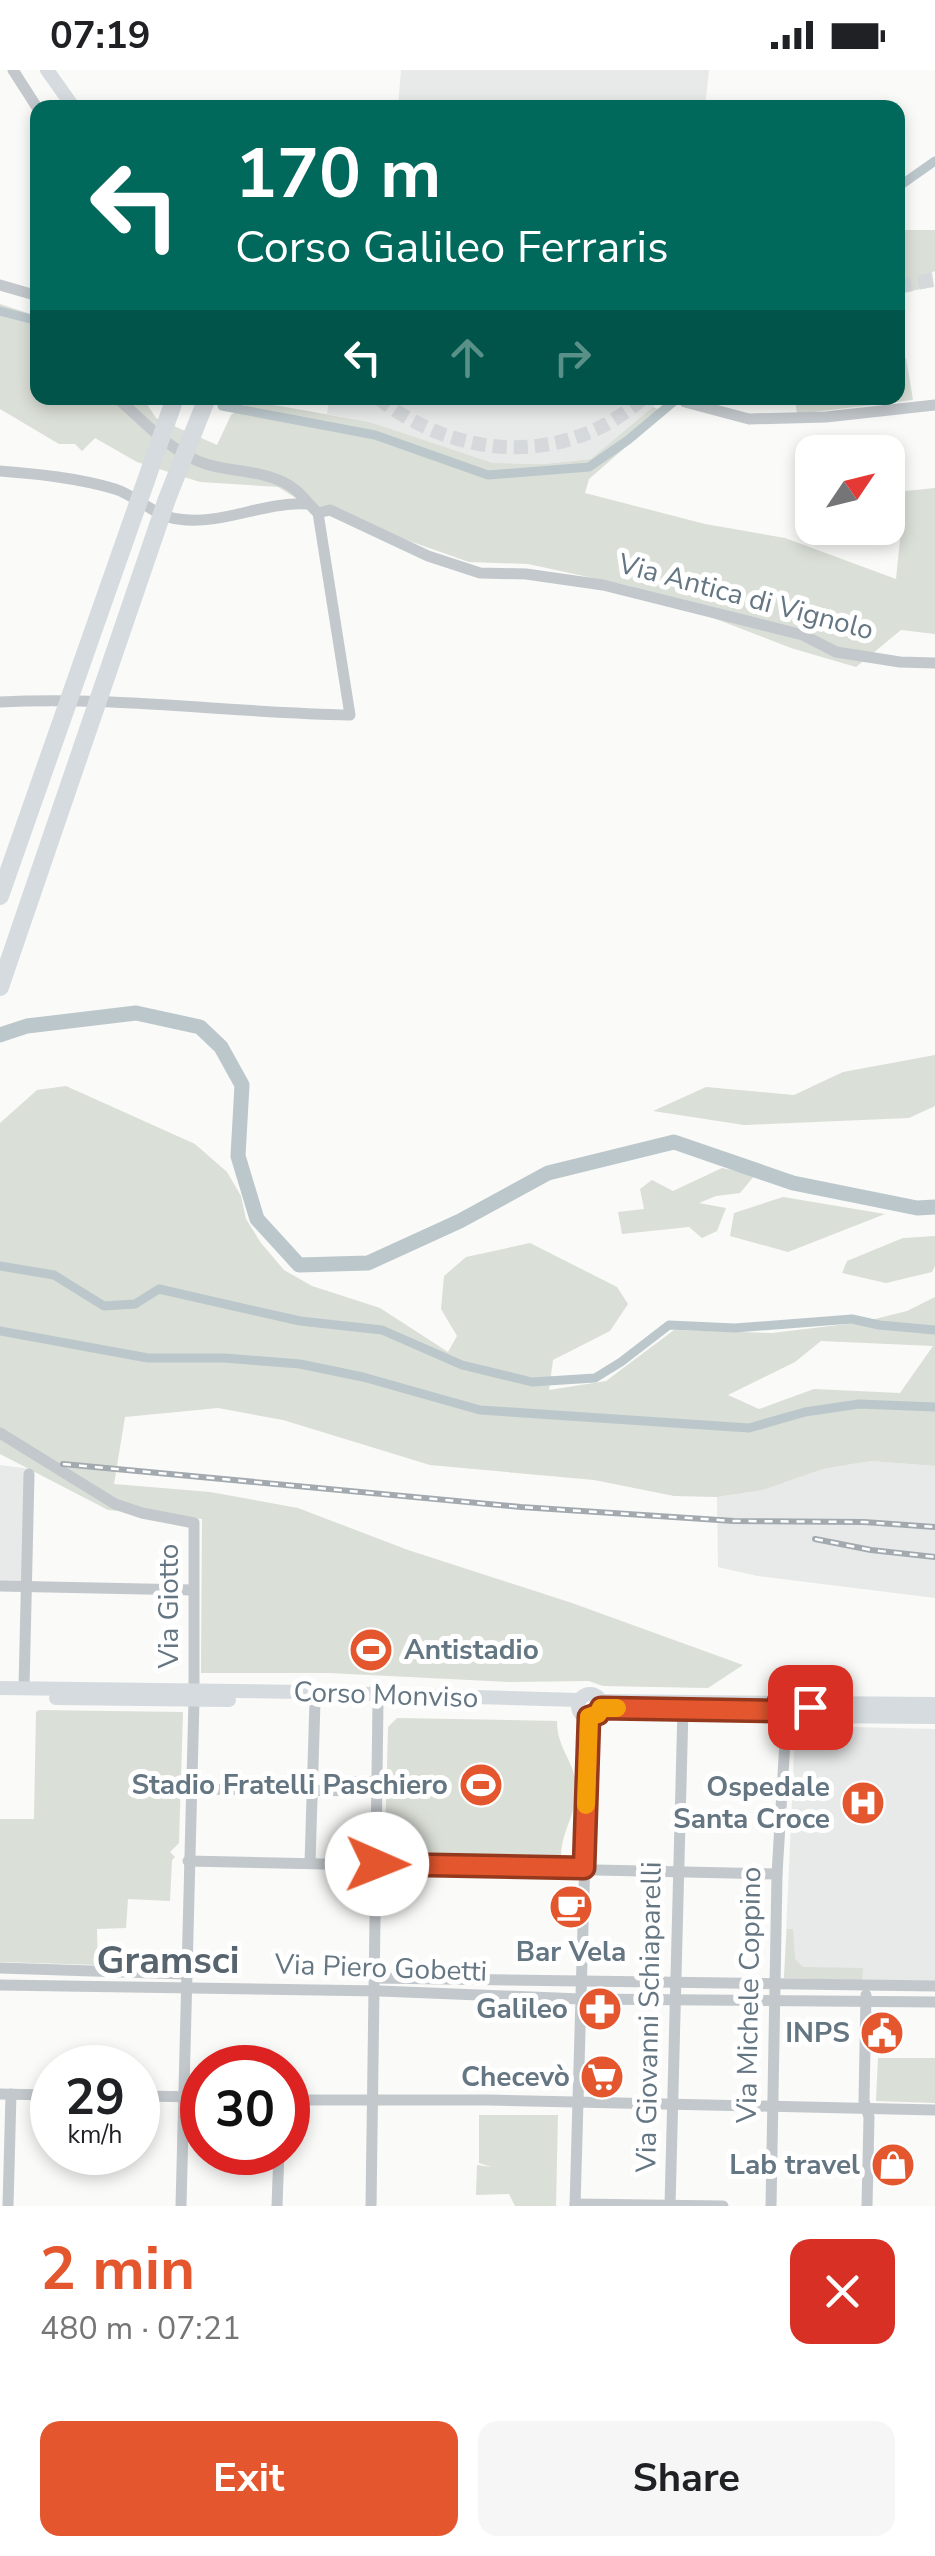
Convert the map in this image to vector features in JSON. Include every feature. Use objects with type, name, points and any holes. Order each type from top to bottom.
[{"type":"highway","points":[[0,896],[172,405]]},
{"type":"highway","points":[[0,986],[205,405]]},
{"type":"main road","points":[[47,70],[68,100]]},
{"type":"main road","points":[[0,1688],[194,1695]]},
{"type":"main road","points":[[809,1709],[800,1725],[786,1725],[777,1707],[783,1696],[794,1693],[809,1709],[935,1717]]},
{"type":"main road","points":[[0,1698],[194,1695]]},
{"type":"main road","name":"Corso Monviso","points":[[194,1695],[315,1702],[777,1707]]},
{"type":"main road","name":"Corso Monviso","points":[[194,1695],[590,1707],[777,1707]]},
{"type":"main road","points":[[809,1709],[935,1704]]},
{"type":"street","points":[[13,70],[32,100]]},
{"type":"street","points":[[0,285],[30,294]]},
{"type":"street","points":[[0,702],[130,701],[350,715],[313,508],[302,494],[284,482],[205,464],[173,448],[124,405]]},
{"type":"street","points":[[696,405],[749,419],[826,418],[935,405]]},
{"type":"street","name":"Via Antica di Vignolo","points":[[0,471],[48,475],[118,490],[175,519],[217,518],[290,503],[330,510],[428,556],[480,573],[526,574],[604,585],[786,631],[836,652],[935,663]]},
{"type":"street","name":"Via Giotto","points":[[0,1433],[115,1504],[142,1514],[194,1523],[194,1695],[183,2045]]},
{"type":"street","points":[[24,1688],[29,1474]]},
{"type":"street","points":[[0,1586],[192,1590]]},
{"type":"street","points":[[310,1863],[315,1702]]},
{"type":"street","points":[[371,2206],[378,1702]]},
{"type":"street","points":[[590,1707],[575,2205],[723,2206]]},
{"type":"street","name":"Via Giovanni Schiaparelli","points":[[670,2205],[683,1708]]},
{"type":"street","name":"Via Michele Coppino","points":[[771,2206],[776,1874],[786,1725]]},
{"type":"street","points":[[191,1785],[377,1787]]},
{"type":"street","points":[[188,1861],[776,1874]]},
{"type":"street","points":[[0,1968],[185,1974]]},
{"type":"street","name":"Via Piero Gobetti","points":[[0,1985],[184,1988],[581,1982],[676,1983],[775,1992]]},
{"type":"street","name":"Via Piero Gobetti","points":[[374,1985],[581,1999],[676,1999],[775,1992]]},
{"type":"street","points":[[867,1986],[867,2206]]},
{"type":"street","points":[[775,1992],[935,1986]]},
{"type":"street","points":[[775,1992],[935,2002]]},
{"type":"street","points":[[6,2094],[8,2206]]},
{"type":"street","points":[[310,2100],[935,2110]]},
{"type":"street","name":"Via Giotto","points":[[181,2206],[182,2175]]},
{"type":"street","points":[[277,2206],[278,2175]]},
{"type":"shaded area","points":[[401,70],[709,70],[706,100],[399,100]]},
{"type":"shaded area","points":[[905,230],[935,230],[934,287],[905,292]]},
{"type":"shaded area","points":[[0,304],[30,314],[30,405],[148,405],[156,418],[217,445],[231,415],[245,405],[274,405],[370,422],[493,463],[544,464],[591,459],[653,407],[666,412],[589,479],[585,493],[705,524],[785,538],[795,545],[896,579],[899,545],[905,545],[905,491],[935,488],[935,634],[901,630],[856,667],[791,648],[630,586],[528,564],[469,562],[307,505],[278,487],[200,482],[137,462],[95,438],[82,451],[75,444],[59,444],[0,409]]},
{"type":"shaded area","points":[[905,358],[913,400],[905,401]]},
{"type":"shaded area","points":[[328,405],[655,405],[591,459],[544,464],[493,463],[370,422],[327,414]]},
{"type":"shaded area","points":[[796,405],[872,405],[797,414]]},
{"type":"shaded area","points":[[935,1055],[935,1106],[909,1118],[744,1125],[653,1111],[706,1087],[794,1095],[843,1072]]},
{"type":"shaded area","points":[[66,1086],[195,1144],[227,1172],[241,1196],[246,1219],[284,1270],[312,1286],[380,1308],[448,1352],[457,1336],[441,1309],[444,1276],[466,1257],[530,1243],[617,1287],[628,1304],[610,1331],[553,1360],[549,1390],[606,1381],[674,1330],[772,1333],[863,1322],[907,1311],[935,1297],[935,1466],[871,1461],[823,1469],[763,1490],[717,1497],[674,1496],[594,1480],[430,1465],[283,1420],[218,1408],[125,1417],[114,1484],[210,1492],[298,1508],[408,1550],[572,1603],[743,1665],[708,1688],[329,1673],[201,1673],[202,1519],[108,1510],[0,1454],[0,1123],[37,1090]],"holes":[[[821,1341],[933,1346],[900,1393],[814,1389],[759,1409],[728,1395],[795,1362]]]},
{"type":"shaded area","points":[[722,1168],[755,1175],[740,1193],[699,1203],[726,1208],[717,1231],[702,1238],[689,1227],[622,1234],[618,1212],[644,1209],[640,1189],[652,1180],[673,1191]]},
{"type":"shaded area","points":[[783,1197],[885,1214],[788,1252],[730,1236],[734,1213]]},
{"type":"shaded area","points":[[935,1236],[932,1272],[886,1283],[842,1273],[847,1261],[903,1238]]},
{"type":"shaded area","points":[[871,1461],[935,1466],[935,1598],[757,1576],[718,1567],[717,1497],[763,1490],[823,1469]]},
{"type":"shaded area","points":[[0,1465],[31,1469],[30,1585],[0,1586]]},
{"type":"shaded area","points":[[39,1710],[183,1712],[179,1843],[170,1852],[175,1857],[170,1901],[128,1899],[126,1928],[97,1929],[98,1965],[0,1962],[0,1819],[34,1819]]},
{"type":"shaded area","name":"Stadio Fratelli Paschiero","points":[[397,1718],[557,1721],[576,1788],[561,1856],[394,1855],[385,1845],[388,1727]]},
{"type":"shaded area","name":"Ospedale Santa Croce","points":[[810,1726],[935,1729],[935,1981],[784,1978],[795,1732]]},
{"type":"shaded area","points":[[787,1929],[793,1929],[795,1959],[803,1967],[863,1968],[862,1980],[784,1978]]},
{"type":"shaded area","points":[[878,2058],[935,2058],[935,2103],[876,2101]]},
{"type":"shaded area","points":[[479,2115],[558,2115],[556,2206],[515,2206],[509,2194],[476,2195],[477,2165],[491,2167],[479,2163]]},
{"type":"waterway","points":[[905,182],[935,161]]},
{"type":"waterway","points":[[0,311],[30,319]]},
{"type":"waterway","points":[[222,406],[375,435],[488,475],[589,467],[670,405]]},
{"type":"waterway","points":[[0,1035],[27,1026],[136,1013],[200,1027],[221,1047],[242,1085],[238,1156],[257,1219],[299,1265],[368,1263],[460,1221],[548,1173],[674,1142],[793,1183],[917,1208],[935,1207]]},
{"type":"waterway","points":[[0,1266],[54,1275],[104,1306],[135,1304],[159,1289],[300,1321],[382,1330],[462,1365],[532,1382],[595,1378],[669,1325],[735,1328],[852,1319],[935,1330]]},
{"type":"waterway","points":[[0,1331],[148,1358],[300,1364],[363,1377],[480,1410],[749,1428],[805,1412],[859,1404],[935,1407]]},
{"type":"tunnel","points":[[905,285],[935,279]]},
{"type":"tunnel","points":[[388,405],[442,434],[511,447],[546,445],[580,436],[633,405]]},
{"type":"railway","points":[[63,1464],[521,1507],[734,1521],[935,1527]]},
{"type":"railway","points":[[815,1539],[935,1557]]},
{"type":"slow traffic","points":[[586,1805],[589,1717],[601,1708],[617,1708]]},
{"type":"place","name":"Antistadio","points":[[371,1650]]},
{"type":"place","name":"Stadio Fratelli Paschiero","points":[[481,1785]]},
{"type":"place","name":"Ospedale Santa Croce","points":[[863,1803]]},
{"type":"place","name":"Bar Vela","points":[[571,1907]]},
{"type":"place","name":"Galileo","points":[[600,2009]]},
{"type":"place","name":"INPS","points":[[882,2033]]},
{"type":"place","name":"Checevò","points":[[602,2077]]},
{"type":"place","name":"Lab travel","points":[[893,2165]]},
{"type":"district","name":"Gramsci","points":[[168,1960]]},
{"type":"route","points":[[377,1864],[584,1868],[589,1717],[601,1708],[776,1711],[780,1699],[790,1693],[803,1696],[810,1707]]}]
